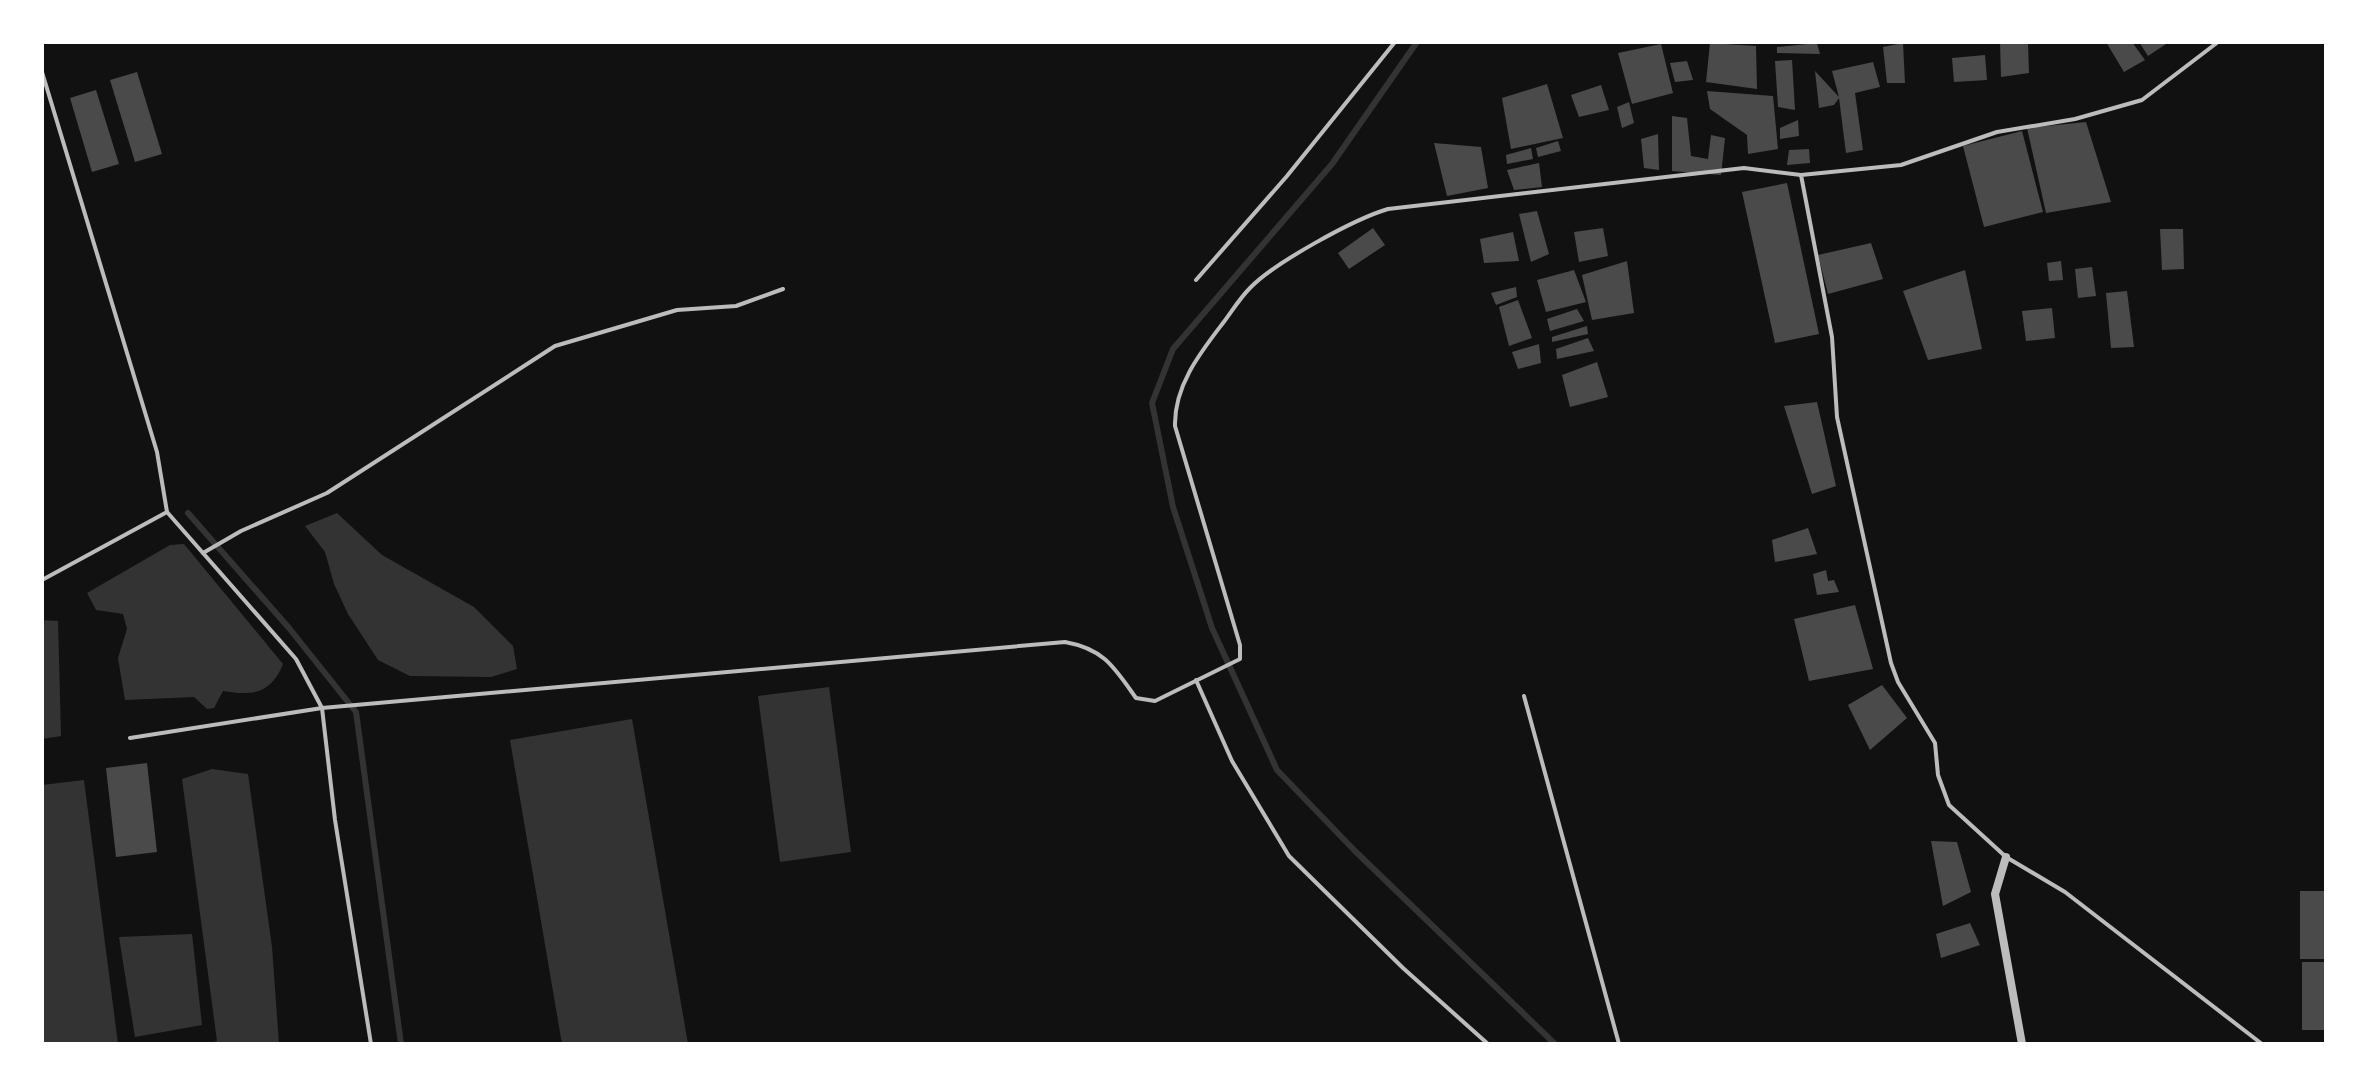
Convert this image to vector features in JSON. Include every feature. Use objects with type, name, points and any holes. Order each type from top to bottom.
[{"type":"street","points":[[2006,857],[1995,894],[2022,1044]]},
{"type":"lane","points":[[1196,280],[1287,176],[1395,42]]},
{"type":"lane","points":[[130,738],[341,706],[1065,642],[1082,645],[1107,658],[1136,698],[1155,701],[1240,659],[1240,645],[1175,426],[1175,415],[1193,363],[1249,289],[1270,272],[1366,215],[1388,209],[1744,168],[1801,175],[1901,165],[1997,132],[2075,119],[2142,100],[2218,42]]},
{"type":"lane","points":[[42,72],[157,452],[167,512],[296,659],[322,708],[335,820],[371,1044]]},
{"type":"lane","points":[[1801,175],[1832,337],[1837,417],[1891,663],[1898,682],[1935,743],[1938,775],[1949,805],[2006,857],[2065,892],[2262,1044]]},
{"type":"lane","points":[[202,553],[241,531],[327,493],[555,346],[677,310],[736,306],[783,289]]},
{"type":"lane","points":[[42,580],[167,512]]},
{"type":"lane","points":[[1196,680],[1232,761],[1289,856],[1403,968],[1488,1044]]},
{"type":"lane","points":[[1524,696],[1619,1044]]},
{"type":"shaded area","points":[[337,513],[382,555],[474,607],[513,646],[517,669],[491,677],[410,676],[378,660],[348,614],[334,584],[325,552],[305,526]]},
{"type":"shaded area","points":[[184,544],[283,664],[273,682],[266,687],[252,693],[223,691],[214,708],[207,709],[194,697],[125,700],[118,658],[127,629],[123,614],[96,610],[87,593],[170,545]]},
{"type":"shaded area","points":[[42,620],[58,621],[61,736],[42,739]]},
{"type":"shaded area","points":[[829,687],[851,852],[780,862],[758,696]]},
{"type":"shaded area","points":[[632,719],[688,1044],[562,1044],[510,740]]},
{"type":"shaded area","points":[[212,769],[248,774],[272,947],[279,1044],[205,1044],[217,1041],[182,779]]},
{"type":"shaded area","points":[[84,780],[118,1044],[44,1044],[42,785]]},
{"type":"shaded area","points":[[192,934],[202,1025],[135,1037],[119,937]]},
{"type":"building","points":[[2000,42],[2028,42],[2029,73],[2001,77]]},
{"type":"building","points":[[2106,42],[2132,42],[2145,60],[2124,72]]},
{"type":"building","points":[[2139,42],[2164,42],[2166,44],[2148,56]]},
{"type":"building","points":[[1710,43],[1756,46],[1757,89],[1706,82]]},
{"type":"building","points":[[1817,43],[1820,54],[1777,53],[1777,47]]},
{"type":"building","points":[[1903,43],[1905,83],[1887,83],[1883,47]]},
{"type":"building","points":[[1661,44],[1673,93],[1632,104],[1618,53]]},
{"type":"building","points":[[1985,55],[1987,80],[1954,82],[1952,58]]},
{"type":"building","points":[[1792,60],[1795,110],[1778,107],[1775,61]]},
{"type":"building","points":[[1687,61],[1693,80],[1675,82],[1670,63]]},
{"type":"building","points":[[1873,62],[1880,87],[1855,93],[1863,150],[1846,153],[1839,98],[1834,105],[1819,108],[1815,71],[1839,97],[1832,71]]},
{"type":"building","points":[[137,72],[162,154],[135,162],[110,80]]},
{"type":"building","points":[[1547,84],[1563,138],[1511,149],[1502,98]]},
{"type":"building","points":[[1601,85],[1609,110],[1579,117],[1571,95]]},
{"type":"building","points":[[96,90],[119,164],[92,172],[70,98]]},
{"type":"building","points":[[1707,91],[1773,96],[1778,149],[1748,154],[1747,135],[1710,109]]},
{"type":"building","points":[[1629,102],[1634,123],[1622,128],[1617,107]]},
{"type":"building","points":[[1672,116],[1687,118],[1691,156],[1708,159],[1711,135],[1725,138],[1721,175],[1672,171]]},
{"type":"building","points":[[1798,120],[1799,136],[1780,139],[1780,128]]},
{"type":"building","points":[[2086,122],[2111,202],[2046,213],[2027,128]]},
{"type":"building","points":[[2022,131],[2043,212],[1984,227],[1963,146]]},
{"type":"building","points":[[1658,134],[1659,170],[1644,168],[1641,139]]},
{"type":"building","points":[[1558,141],[1561,151],[1538,157],[1536,148]]},
{"type":"building","points":[[1434,143],[1481,147],[1488,188],[1447,196]]},
{"type":"building","points":[[1531,148],[1533,159],[1507,164],[1506,155]]},
{"type":"building","points":[[1809,149],[1810,163],[1787,165],[1789,150]]},
{"type":"building","points":[[1539,163],[1542,187],[1514,190],[1507,170]]},
{"type":"building","points":[[1787,183],[1819,334],[1775,343],[1742,192]]},
{"type":"building","points":[[1537,211],[1549,254],[1531,262],[1519,214]]},
{"type":"building","points":[[1373,228],[1385,245],[1349,269],[1338,253]]},
{"type":"building","points":[[1603,228],[1608,256],[1579,262],[1574,232]]},
{"type":"building","points":[[2160,229],[2183,229],[2184,269],[2162,270]]},
{"type":"building","points":[[1513,232],[1519,261],[1484,263],[1480,239]]},
{"type":"building","points":[[1871,243],[1883,279],[1828,294],[1818,255]]},
{"type":"building","points":[[1627,261],[1634,313],[1592,320],[1582,275]]},
{"type":"building","points":[[2061,261],[2063,280],[2049,281],[2047,263]]},
{"type":"building","points":[[2092,267],[2096,296],[2078,298],[2075,269]]},
{"type":"building","points":[[1574,270],[1586,302],[1546,312],[1537,280]]},
{"type":"building","points":[[1965,270],[1982,349],[1928,360],[1903,291]]},
{"type":"building","points":[[1516,287],[1517,297],[1496,305],[1491,293]]},
{"type":"building","points":[[2127,291],[2134,347],[2111,348],[2106,293]]},
{"type":"building","points":[[1518,300],[1532,338],[1509,346],[1499,307]]},
{"type":"building","points":[[2052,308],[2055,338],[2026,341],[2022,311]]},
{"type":"building","points":[[1577,309],[1584,321],[1550,331],[1547,319]]},
{"type":"building","points":[[1587,326],[1588,334],[1552,342],[1552,337]]},
{"type":"building","points":[[1588,338],[1594,351],[1557,359],[1556,349]]},
{"type":"building","points":[[1539,344],[1541,363],[1518,369],[1512,352]]},
{"type":"building","points":[[1597,362],[1608,397],[1570,407],[1562,375]]},
{"type":"building","points":[[1817,402],[1836,486],[1812,494],[1784,406]]},
{"type":"building","points":[[1808,528],[1817,554],[1775,562],[1772,540]]},
{"type":"building","points":[[1826,570],[1828,581],[1834,580],[1839,592],[1817,595],[1813,574]]},
{"type":"building","points":[[1855,605],[1873,669],[1809,681],[1794,619]]},
{"type":"building","points":[[1882,685],[1907,718],[1870,750],[1848,705]]},
{"type":"building","points":[[147,763],[157,852],[116,857],[106,768]]},
{"type":"building","points":[[1931,841],[1957,842],[1971,892],[1943,906]]},
{"type":"building","points":[[2300,891],[2326,891],[2326,959],[2300,959]]},
{"type":"building","points":[[1970,923],[1980,945],[1941,958],[1936,934]]},
{"type":"building","points":[[2302,962],[2326,962],[2326,1030],[2302,1030]]},
{"type":"waterway","points":[[1417,42],[1332,164],[1173,349],[1152,403],[1173,507],[1212,628],[1277,770],[1355,851],[1555,1044]]},
{"type":"waterway","points":[[188,513],[289,628],[356,712],[401,1044]]}]
